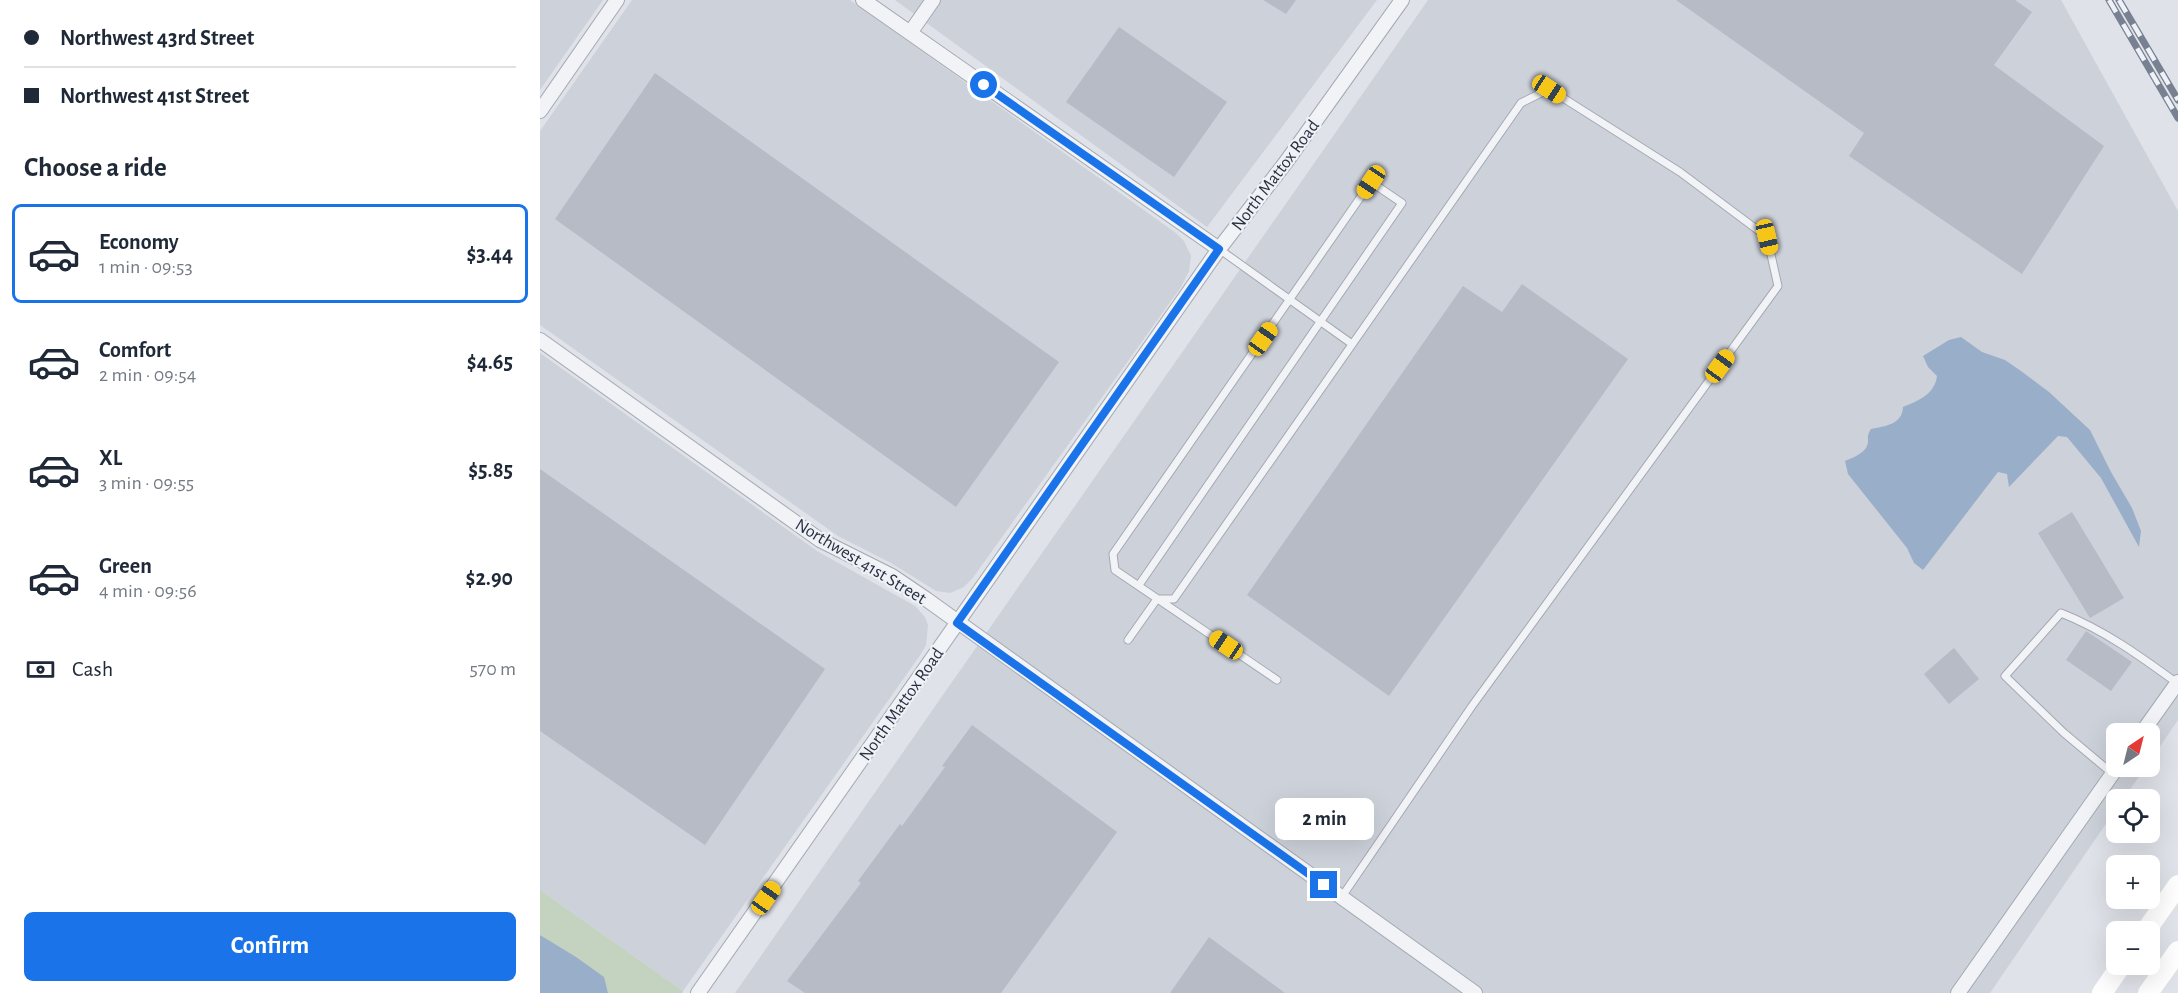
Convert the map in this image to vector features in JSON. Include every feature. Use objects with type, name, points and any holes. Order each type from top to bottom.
[{"type":"main road","points":[[2153,921],[2178,885]]},
{"type":"main road","points":[[2148,993],[2178,951]]},
{"type":"main road","points":[[2102,993],[2114,975]]},
{"type":"street","points":[[540,111],[617,0]]},
{"type":"street","points":[[863,0],[1219,249]]},
{"type":"street","points":[[910,33],[933,0]]},
{"type":"street","name":"North Mattox Road","points":[[698,993],[1219,249],[1287,162],[1402,0]]},
{"type":"street","name":"Northwest 41st Street","points":[[540,340],[820,540],[892,576],[1475,993]]},
{"type":"street","points":[[2150,723],[2177,683]]},
{"type":"street","points":[[1958,993],[2111,777]]},
{"type":"lane","points":[[1157,599],[1174,599],[1521,103],[1549,89],[1680,172],[1767,237],[1778,286],[1472,706],[1341,898]]},
{"type":"lane","points":[[1138,585],[1402,203],[1371,182],[1113,554],[1115,570],[1277,680]]},
{"type":"lane","points":[[1219,249],[1352,344]]},
{"type":"lane","points":[[1128,640],[1157,599]]},
{"type":"lane","points":[[2106,763],[2064,733],[2005,676],[2061,613],[2088,624],[2126,646],[2177,683]]},
{"type":"shaded area","points":[[540,0],[603,0],[540,90]]},
{"type":"shaded area","points":[[632,0],[850,0],[1176,233],[1184,241],[1191,256],[1189,271],[1181,287],[964,587],[950,593],[936,591],[891,563],[838,536],[540,325],[540,131]]},
{"type":"shaded area","points":[[895,0],[1377,0],[1207,227]]},
{"type":"shaded area","points":[[1428,0],[2061,0],[2178,211],[2178,720],[2160,746],[2160,723],[2106,723],[2106,777],[2139,777],[2130,789],[2106,789],[2106,824],[1990,993],[735,993]]},
{"type":"shaded area","points":[[540,353],[817,551],[915,606],[925,617],[928,625],[926,645],[921,654],[683,991],[540,890]]},
{"type":"green space","points":[[540,890],[683,991],[682,993],[608,993],[603,977],[540,935]]},
{"type":"water","points":[[1961,337],[1982,352],[2005,360],[2021,371],[2049,392],[2090,430],[2132,508],[2141,531],[2139,547],[2101,478],[2067,437],[2058,436],[2009,487],[2007,474],[1998,472],[1923,570],[1914,563],[1907,548],[1848,474],[1845,461],[1865,449],[1871,429],[1896,421],[1900,418],[1903,407],[1920,399],[1933,388],[1937,376],[1928,367],[1923,356],[1949,340]]},
{"type":"water","points":[[540,935],[604,977],[608,993],[540,993]]},
{"type":"building","points":[[1263,0],[1296,0],[1286,14]]},
{"type":"building","points":[[1676,0],[2015,0],[2032,12],[1994,65],[2104,146],[2022,274],[1849,156],[1864,133]]},
{"type":"building","points":[[1119,27],[1227,102],[1174,177],[1066,102]]},
{"type":"building","points":[[655,73],[1059,362],[956,507],[555,219]]},
{"type":"building","points":[[1522,284],[1628,359],[1389,696],[1247,595],[1463,286],[1502,312]]},
{"type":"building","points":[[540,469],[825,669],[705,845],[540,731]]},
{"type":"building","points":[[2072,512],[2124,598],[2090,618],[2038,533]]},
{"type":"building","points":[[2086,631],[2132,662],[2111,691],[2066,660]]},
{"type":"building","points":[[1954,648],[1979,679],[1949,704],[1924,674]]},
{"type":"building","points":[[972,725],[1117,832],[1001,993],[805,993],[787,981],[861,883],[858,881],[900,824],[902,826],[945,767],[942,766]]},
{"type":"building","points":[[1209,937],[1285,993],[1170,993]]},
{"type":"railway","points":[[2109,0],[2178,118]]},
{"type":"railway","points":[[2119,0],[2178,100]]},
{"type":"route","points":[[984,85],[1219,249],[957,623],[1324,885]]}]
